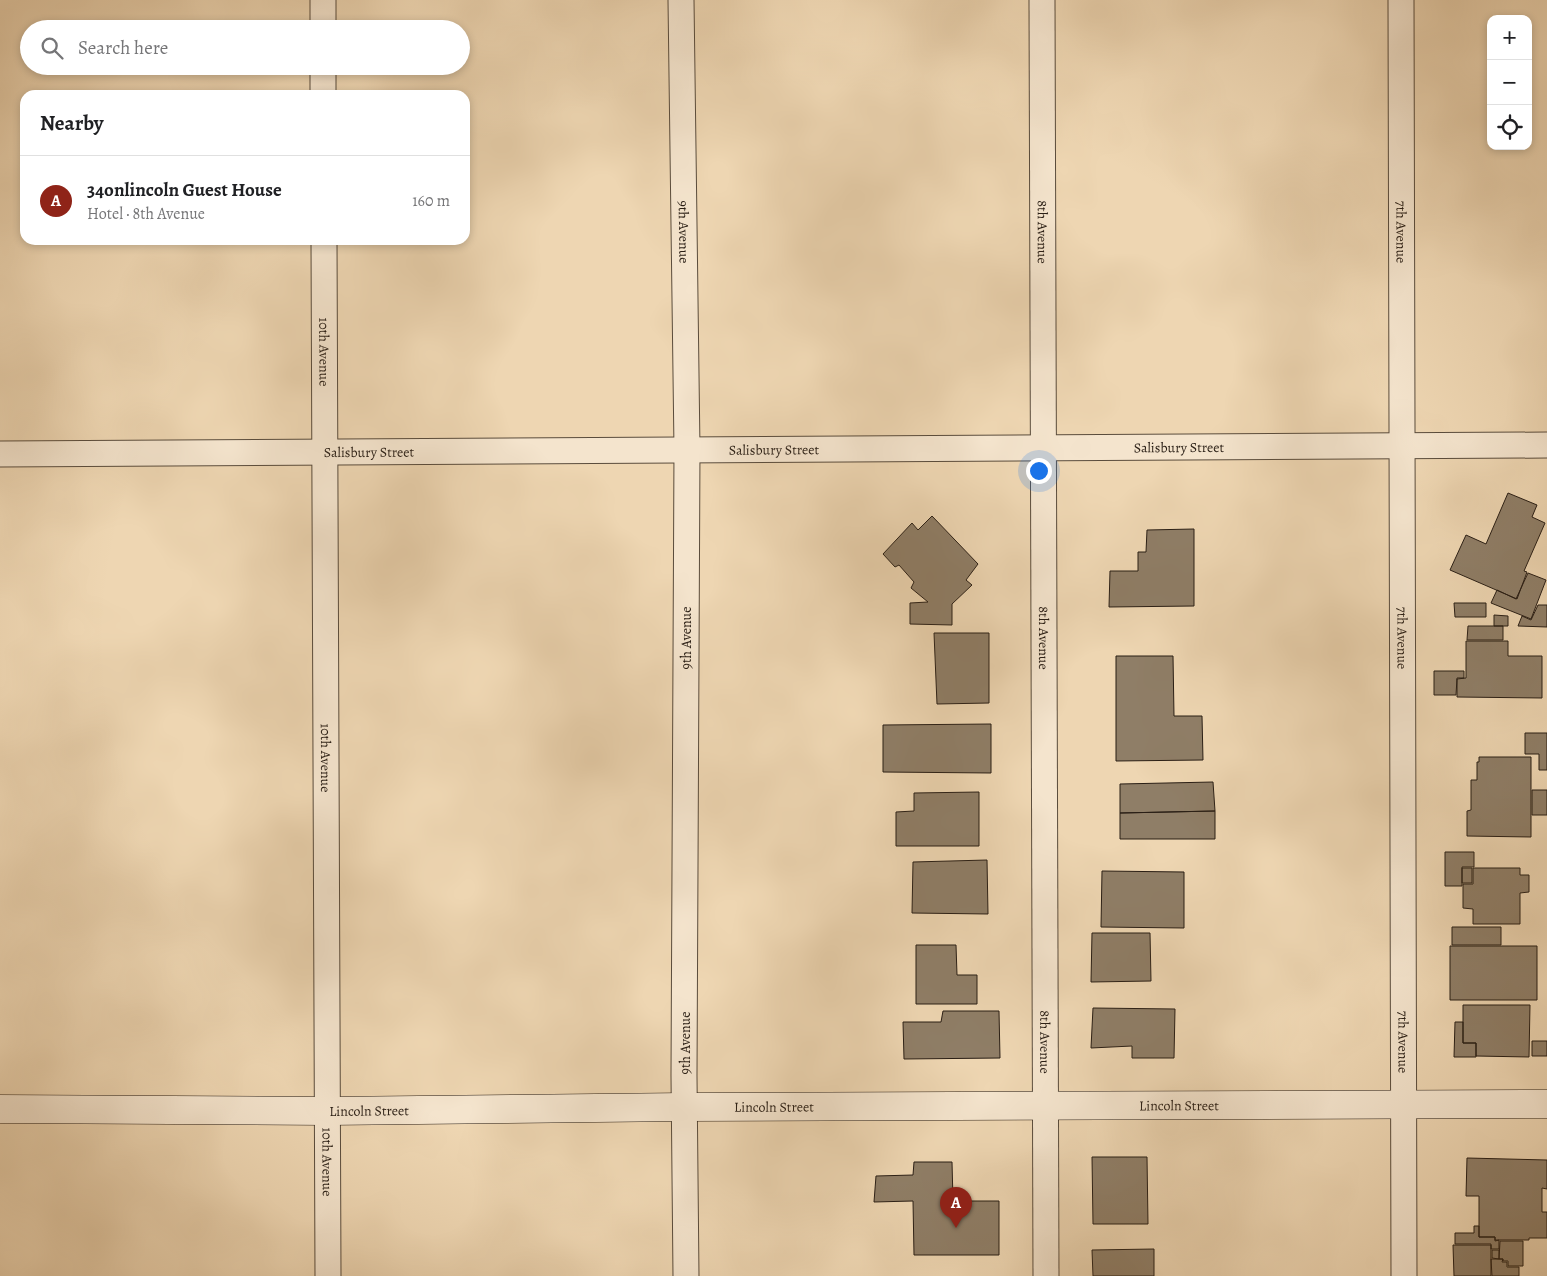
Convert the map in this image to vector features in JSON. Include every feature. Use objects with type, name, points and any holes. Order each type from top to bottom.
[{"type":"street","points":[[323,0],[323,20]]},
{"type":"street","name":"9th Avenue","points":[[681,0],[687,449],[684,1107],[686,1276]]},
{"type":"street","name":"8th Avenue","points":[[1042,0],[1046,1276]]},
{"type":"street","name":"7th Avenue","points":[[1401,0],[1404,1276]]},
{"type":"street","points":[[323,75],[323,90]]},
{"type":"street","name":"10th Avenue","points":[[324,245],[328,1276]]},
{"type":"street","name":"Salisbury Street","points":[[0,454],[1547,446]]},
{"type":"street","name":"Lincoln Street","points":[[0,1109],[328,1110],[1547,1104]]},
{"type":"building","points":[[1508,493],[1537,505],[1532,517],[1545,523],[1524,571],[1527,572],[1517,599],[1450,570],[1466,535],[1486,544]]},
{"type":"building","points":[[932,516],[978,564],[966,580],[972,585],[952,604],[952,625],[910,624],[910,603],[928,602],[911,588],[914,582],[899,565],[895,567],[883,554],[912,523],[918,530]]},
{"type":"building","points":[[1194,529],[1194,606],[1109,607],[1110,571],[1138,571],[1138,552],[1146,552],[1147,530]]},
{"type":"building","points":[[1528,573],[1546,580],[1531,619],[1491,603],[1497,590],[1516,599]]},
{"type":"building","points":[[1454,603],[1486,603],[1486,617],[1455,617]]},
{"type":"building","points":[[1538,605],[1547,605],[1547,627],[1518,626],[1522,616],[1531,620]]},
{"type":"building","points":[[1494,615],[1508,616],[1508,626],[1494,626]]},
{"type":"building","points":[[1468,626],[1503,626],[1503,640],[1467,640]]},
{"type":"building","points":[[934,633],[989,633],[989,703],[937,704]]},
{"type":"building","points":[[1466,641],[1508,641],[1508,656],[1542,656],[1542,698],[1457,697],[1457,679],[1466,678]]},
{"type":"building","points":[[1116,656],[1173,656],[1174,716],[1202,716],[1203,760],[1116,761]]},
{"type":"building","points":[[1434,671],[1464,671],[1464,678],[1457,678],[1456,695],[1434,695]]},
{"type":"building","points":[[991,724],[991,773],[883,772],[883,725]]},
{"type":"building","points":[[1525,733],[1547,733],[1547,770],[1539,770],[1539,754],[1525,754]]},
{"type":"building","points":[[1479,757],[1531,757],[1531,837],[1467,836],[1467,811],[1471,810],[1471,780],[1477,780],[1477,762],[1479,762]]},
{"type":"building","points":[[1213,782],[1215,811],[1120,813],[1120,784]]},
{"type":"building","points":[[1532,790],[1547,790],[1547,815],[1532,815]]},
{"type":"building","points":[[979,792],[979,846],[896,846],[896,812],[914,811],[914,793]]},
{"type":"building","points":[[1215,811],[1215,839],[1120,839],[1120,813]]},
{"type":"building","points":[[1445,852],[1474,852],[1474,867],[1462,867],[1462,886],[1445,886]]},
{"type":"building","points":[[987,860],[988,914],[912,913],[913,862]]},
{"type":"building","points":[[1462,868],[1472,868],[1472,883],[1462,883]]},
{"type":"building","points":[[1473,868],[1520,868],[1520,875],[1529,875],[1529,892],[1520,893],[1520,924],[1473,924],[1473,909],[1463,908],[1463,884],[1473,884]]},
{"type":"building","points":[[1102,871],[1184,872],[1184,928],[1101,927]]},
{"type":"building","points":[[1452,927],[1501,927],[1501,945],[1452,945]]},
{"type":"building","points":[[1092,933],[1150,933],[1151,981],[1091,982]]},
{"type":"building","points":[[916,945],[956,945],[957,975],[977,975],[977,1004],[916,1004]]},
{"type":"building","points":[[1450,946],[1537,946],[1537,1000],[1450,1000]]},
{"type":"building","points":[[1463,1005],[1530,1005],[1529,1057],[1476,1056],[1476,1043],[1463,1043]]},
{"type":"building","points":[[1093,1008],[1175,1009],[1174,1058],[1132,1058],[1132,1046],[1091,1048]]},
{"type":"building","points":[[943,1011],[999,1011],[1000,1058],[904,1059],[903,1022],[941,1022]]},
{"type":"building","points":[[1455,1022],[1463,1022],[1463,1043],[1476,1043],[1476,1057],[1454,1057]]},
{"type":"building","points":[[1532,1041],[1547,1041],[1547,1056],[1532,1056]]},
{"type":"building","points":[[1092,1157],[1147,1157],[1148,1224],[1093,1224]]},
{"type":"building","points":[[1467,1158],[1547,1160],[1547,1189],[1542,1188],[1542,1212],[1547,1212],[1547,1238],[1495,1240],[1495,1237],[1479,1237],[1479,1196],[1466,1196]]},
{"type":"building","points":[[914,1162],[952,1162],[953,1201],[999,1201],[999,1255],[914,1255],[913,1201],[874,1202],[876,1176],[913,1175]]},
{"type":"building","points":[[1474,1226],[1479,1226],[1479,1237],[1495,1237],[1495,1241],[1499,1240],[1499,1249],[1491,1249],[1491,1244],[1455,1244],[1455,1233],[1474,1233]]},
{"type":"building","points":[[1500,1241],[1523,1241],[1523,1266],[1508,1266],[1508,1261],[1499,1259]]},
{"type":"building","points":[[1453,1245],[1491,1245],[1491,1276],[1454,1276]]},
{"type":"building","points":[[1154,1249],[1154,1276],[1093,1276],[1092,1250]]},
{"type":"building","points":[[1492,1250],[1499,1250],[1499,1259],[1492,1258]]},
{"type":"building","points":[[1491,1259],[1503,1259],[1502,1262],[1507,1262],[1507,1267],[1519,1267],[1519,1276],[1492,1276]]},
{"type":"place","name":"34onlincoln Guest House","points":[[956,1228]]}]
